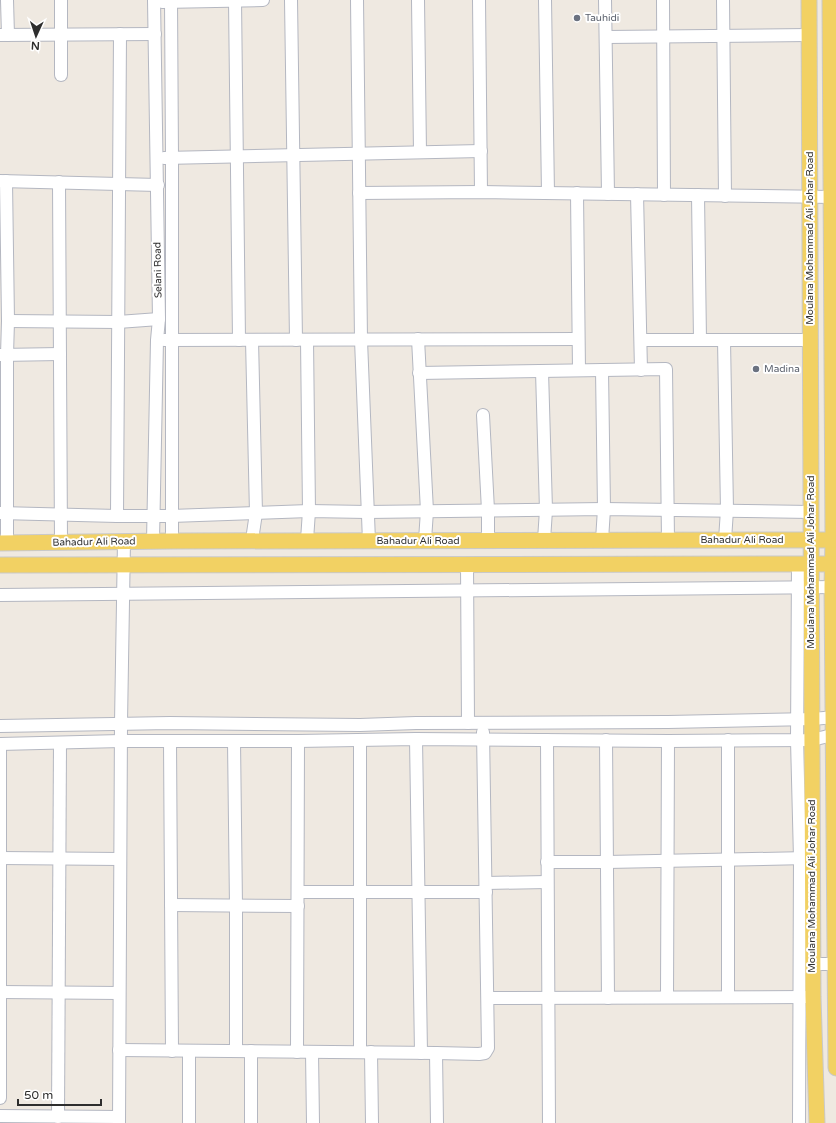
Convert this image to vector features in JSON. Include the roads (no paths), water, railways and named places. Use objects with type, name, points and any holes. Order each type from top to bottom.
[{"type":"main road","name":"Moulana Mohammad Ali Johar Road","points":[[809,0],[811,540],[805,565],[804,587],[806,858],[813,964],[806,997],[817,1123]]},
{"type":"main road","points":[[830,0],[833,92],[832,197],[834,267],[836,1068]]},
{"type":"main road","name":"Bahadur Ali Road","points":[[3,543],[172,540],[834,540]]},
{"type":"main road","points":[[0,564],[834,564]]},
{"type":"street","points":[[7,0],[4,35],[155,34]]},
{"type":"street","points":[[61,0],[61,75]]},
{"type":"street","points":[[235,0],[239,340]]},
{"type":"street","points":[[154,1],[263,0]]},
{"type":"street","points":[[292,0],[294,155],[309,511],[307,540]]},
{"type":"street","points":[[357,0],[360,340],[369,541]]},
{"type":"street","points":[[418,0],[420,152]]},
{"type":"street","points":[[479,0],[482,192]]},
{"type":"street","points":[[545,0],[548,193]]},
{"type":"street","points":[[605,0],[608,194]]},
{"type":"street","points":[[664,0],[664,195]]},
{"type":"street","points":[[723,0],[725,196]]},
{"type":"street","name":"Selani Road","points":[[153,541],[157,340],[159,319],[154,1]]},
{"type":"street","name":"Selani Road","points":[[171,1],[172,540]]},
{"type":"street","points":[[117,516],[120,34]]},
{"type":"street","points":[[606,37],[809,35]]},
{"type":"street","points":[[157,158],[481,151]]},
{"type":"street","points":[[3,543],[3,355],[8,321],[3,181],[158,185]]},
{"type":"street","points":[[59,182],[61,542]]},
{"type":"street","points":[[359,193],[482,192],[832,197]]},
{"type":"street","points":[[577,193],[579,370]]},
{"type":"street","points":[[637,194],[641,370]]},
{"type":"street","points":[[698,195],[700,340]]},
{"type":"street","points":[[8,321],[118,322],[159,319]]},
{"type":"street","points":[[418,339],[426,511],[425,540]]},
{"type":"street","points":[[157,340],[578,339]]},
{"type":"street","points":[[252,340],[256,513],[252,540]]},
{"type":"street","points":[[641,340],[810,340]]},
{"type":"street","points":[[724,340],[725,540]]},
{"type":"street","points":[[3,355],[60,354]]},
{"type":"street","points":[[419,373],[666,369],[668,540]]},
{"type":"street","points":[[602,370],[604,509],[602,540]]},
{"type":"street","points":[[542,371],[546,510],[544,540]]},
{"type":"street","points":[[483,415],[488,540]]},
{"type":"street","points":[[3,513],[171,516],[309,511],[367,512],[604,509],[811,512]]},
{"type":"street","points":[[0,1116],[45,1120],[58,1116],[119,1120],[121,723],[124,541]]},
{"type":"street","points":[[467,564],[468,723]]},
{"type":"street","points":[[0,595],[834,587]]},
{"type":"street","points":[[0,726],[121,723],[360,725],[835,718]]},
{"type":"street","points":[[119,1050],[485,1053],[488,1048],[488,998],[483,723]]},
{"type":"street","points":[[0,1098],[0,744],[121,741],[416,739],[668,741],[805,740],[835,734]]},
{"type":"street","points":[[416,739],[421,1053]]},
{"type":"street","points":[[360,740],[360,892],[366,1052],[372,1123]]},
{"type":"street","points":[[547,740],[549,1123]]},
{"type":"street","points":[[606,740],[608,998]]},
{"type":"street","points":[[728,740],[728,997]]},
{"type":"street","points":[[170,741],[172,1051]]},
{"type":"street","points":[[234,741],[236,1051]]},
{"type":"street","points":[[297,1052],[298,741]]},
{"type":"street","points":[[667,997],[668,741]]},
{"type":"street","points":[[58,1116],[60,743]]},
{"type":"street","points":[[0,858],[120,859]]},
{"type":"street","points":[[547,862],[806,858],[806,997],[799,1123]]},
{"type":"street","points":[[298,892],[419,892],[486,888],[547,882]]},
{"type":"street","points":[[171,905],[298,906]]},
{"type":"street","points":[[813,964],[836,964]]},
{"type":"street","points":[[0,992],[119,993]]},
{"type":"street","points":[[488,998],[806,997]]},
{"type":"street","points":[[189,1051],[189,1123]]},
{"type":"street","points":[[251,1051],[251,1123]]},
{"type":"street","points":[[312,1052],[313,1123]]},
{"type":"street","points":[[436,1053],[437,1123]]},
{"type":"place","name":"Tauhidi","points":[[577,18]]},
{"type":"place","name":"Madina","points":[[756,369]]}]
